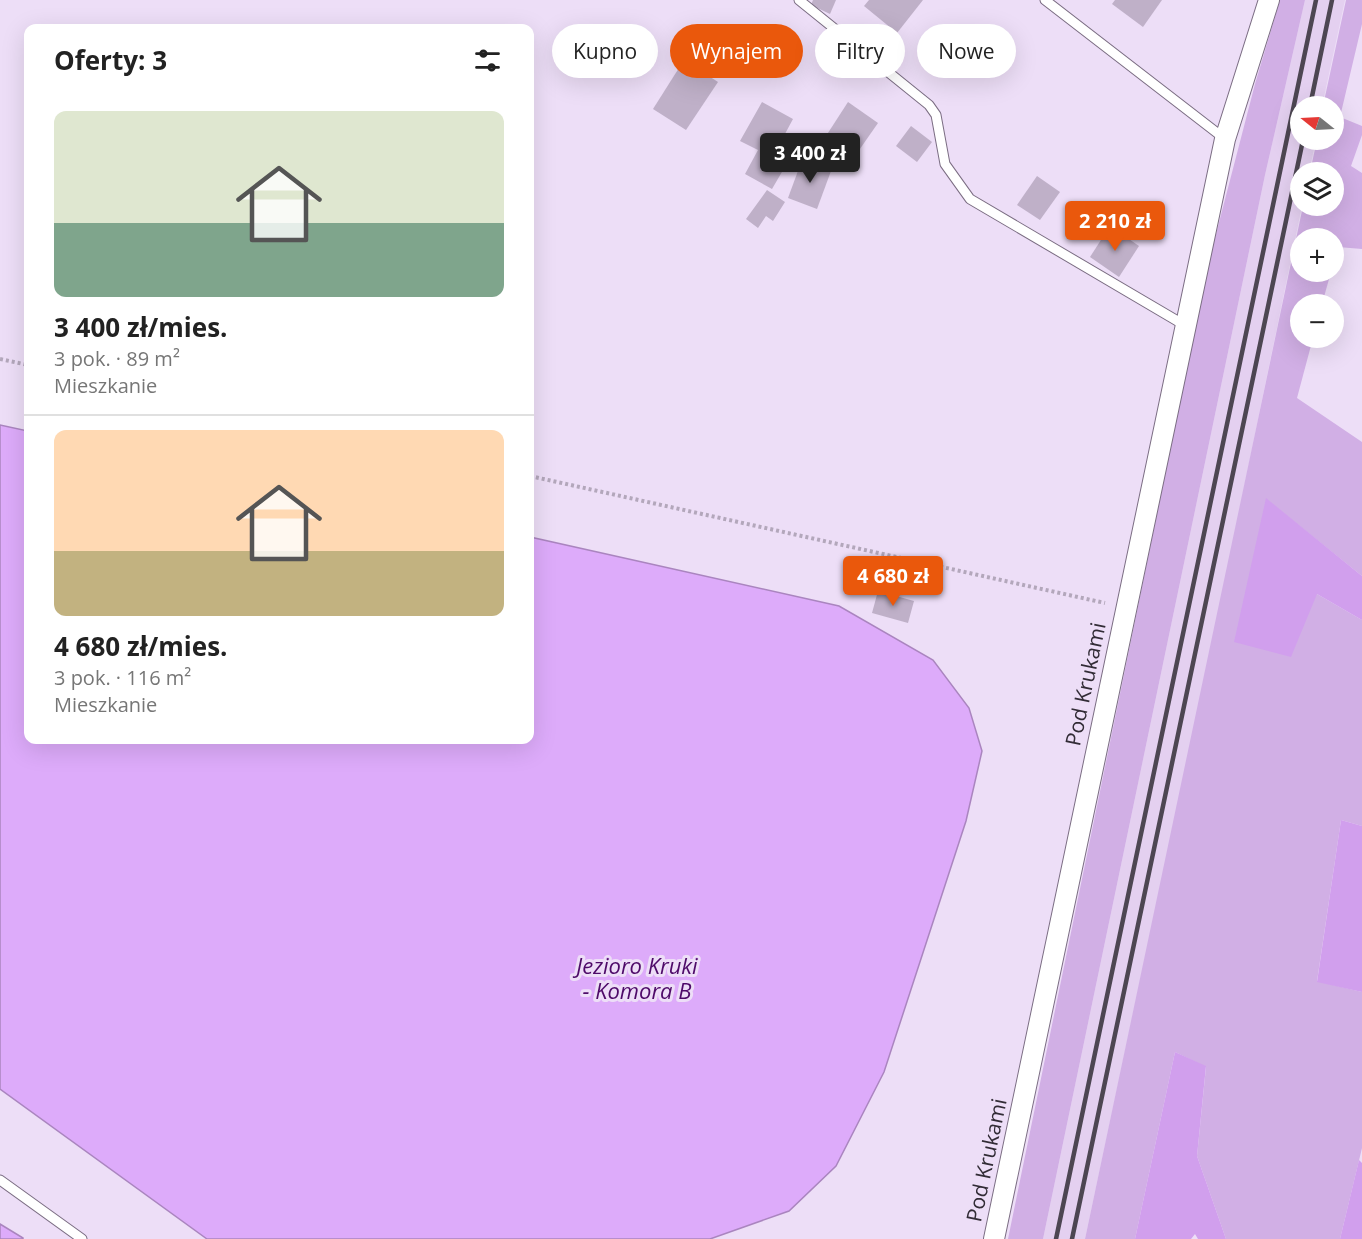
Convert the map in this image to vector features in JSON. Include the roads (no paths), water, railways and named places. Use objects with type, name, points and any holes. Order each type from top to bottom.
[{"type":"street","name":"Pod Krukami","points":[[994,1239],[1225,139],[1269,0]]},
{"type":"lane","points":[[799,0],[929,105],[936,116],[945,164],[970,199],[1186,326]]},
{"type":"lane","points":[[1045,0],[1225,139]]},
{"type":"lane","points":[[0,1180],[81,1239]]},
{"type":"water","name":"Jezioro Kruki - Komora B","points":[[0,425],[24,430],[24,744],[534,744],[534,538],[839,606],[933,660],[969,708],[982,751],[966,821],[884,1072],[836,1166],[789,1211],[710,1239],[207,1239],[0,1089]]},
{"type":"water","points":[[0,1224],[23,1238],[23,1239],[0,1239]]},
{"type":"railway","points":[[1056,1239],[1316,0]]},
{"type":"railway","points":[[1312,96],[1332,0]]},
{"type":"railway","points":[[1072,1239],[1301,150]]}]
